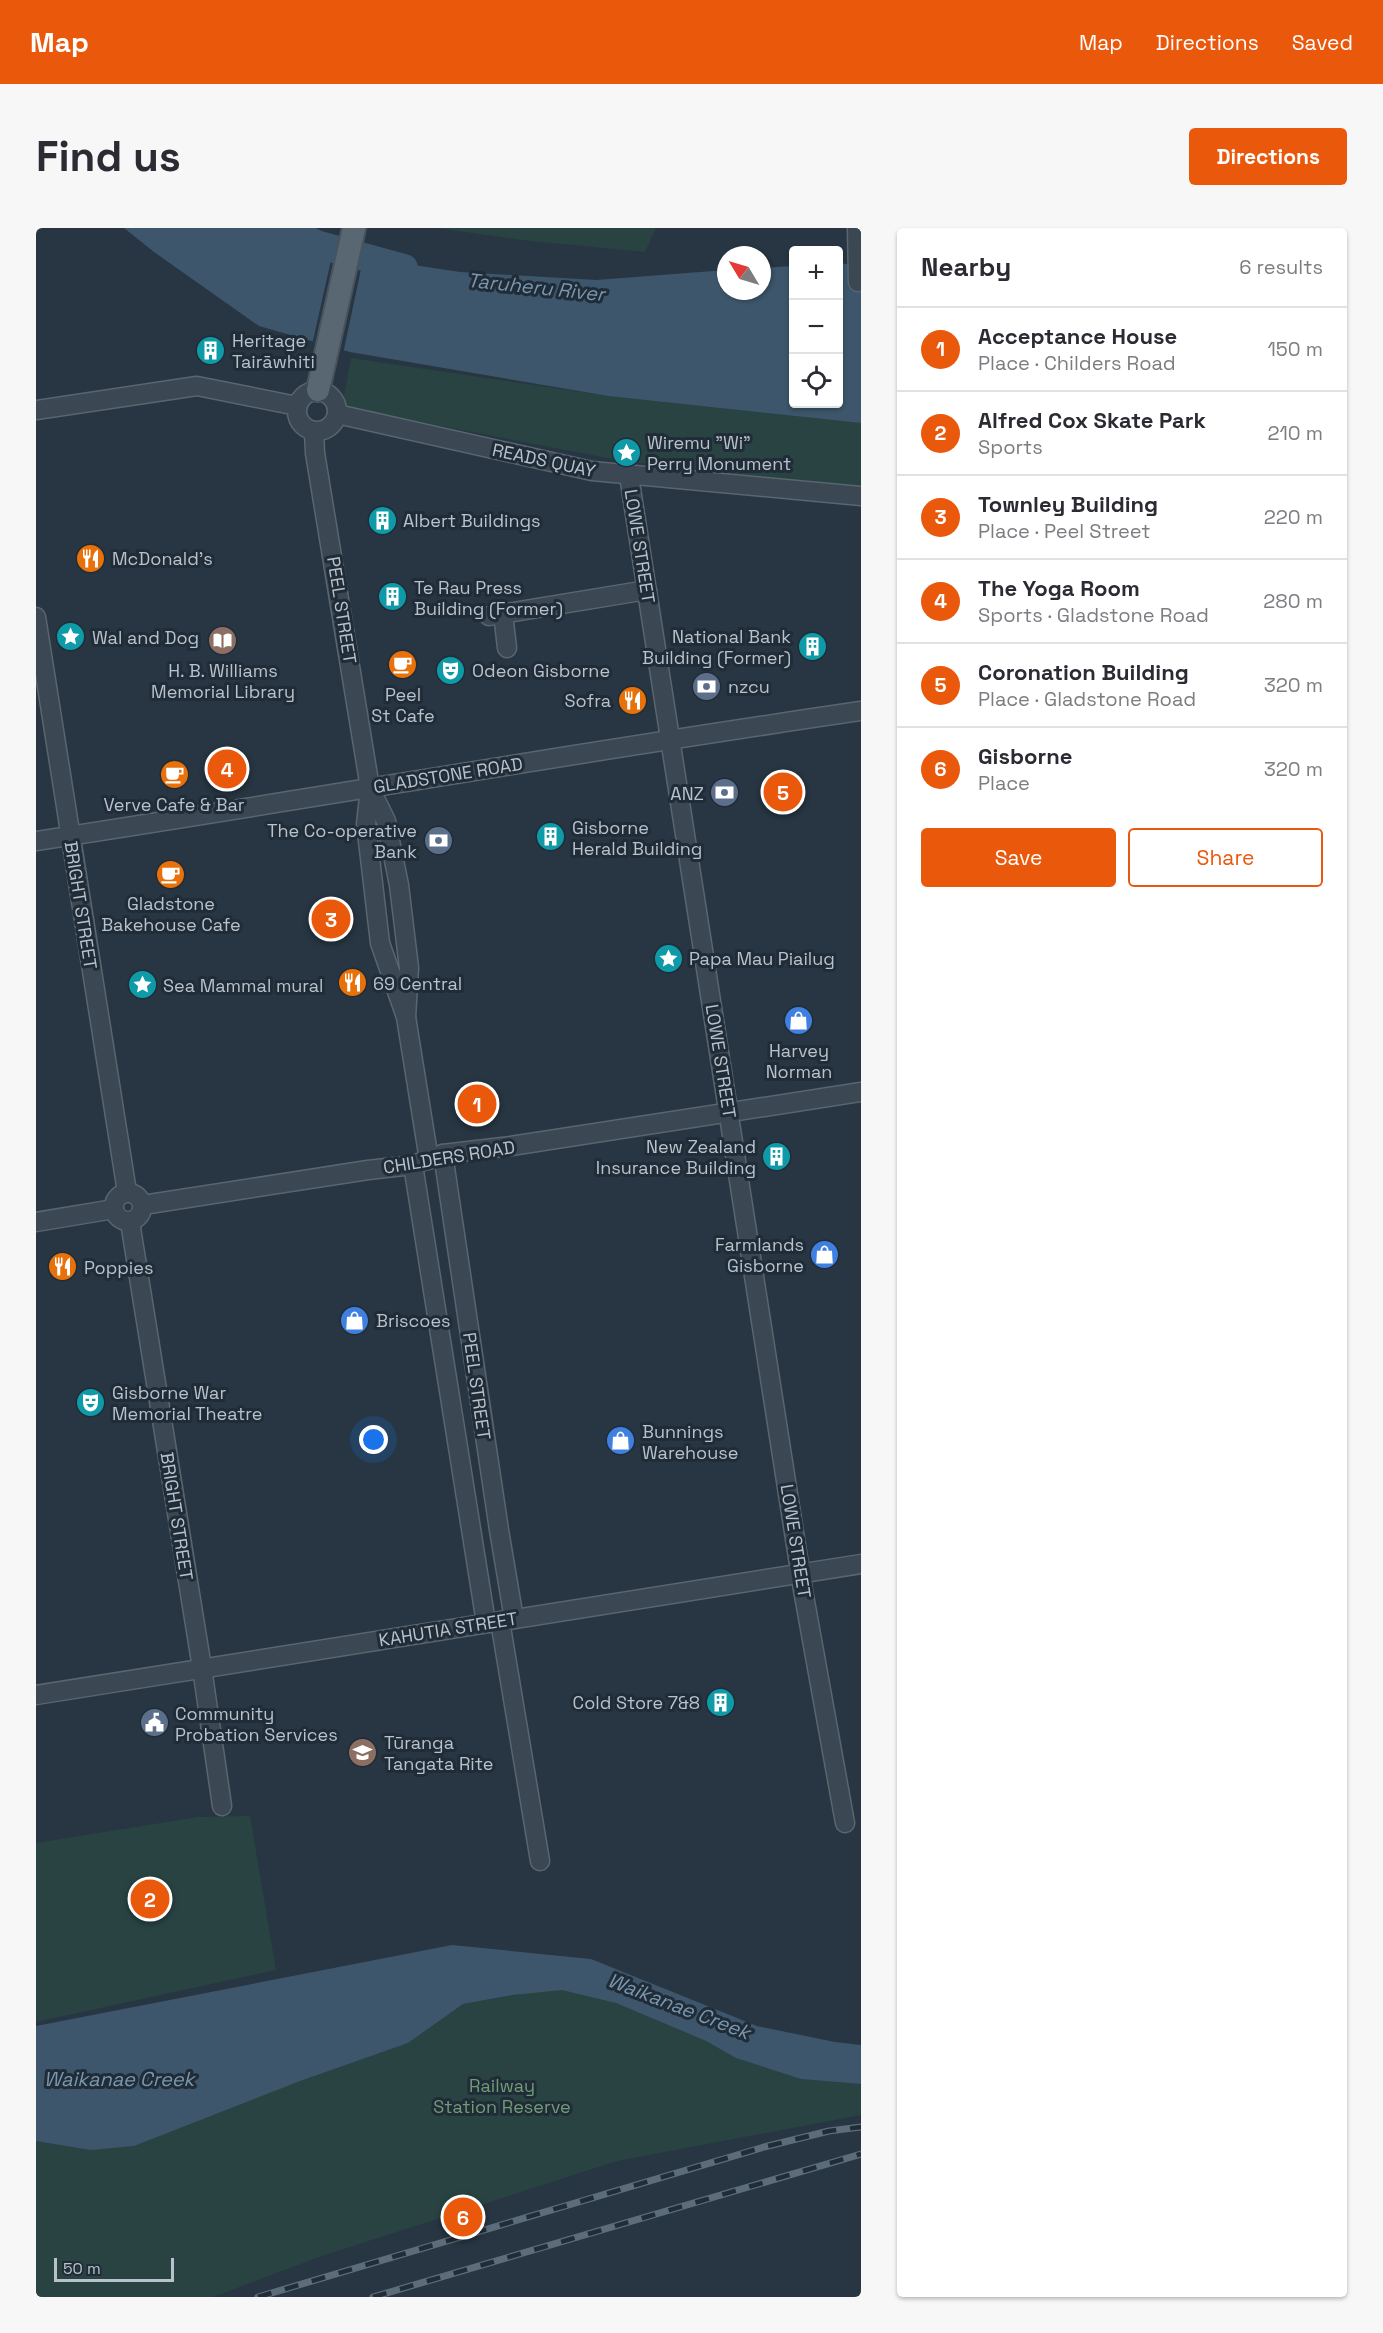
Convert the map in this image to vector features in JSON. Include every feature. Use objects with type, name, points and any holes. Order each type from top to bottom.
[{"type":"main road","points":[[319,384],[354,228]]},
{"type":"street","points":[[857,228],[858,282]]},
{"type":"street","points":[[319,384],[335,401],[337,414],[331,425],[320,431],[314,431],[302,425],[298,419],[297,406],[302,396],[319,384]]},
{"type":"street","points":[[36,410],[197,386],[297,406]]},
{"type":"street","name":"READS QUAY","points":[[337,414],[592,471],[861,496]]},
{"type":"street","name":"PEEL STREET","points":[[314,431],[315,453],[370,788],[366,824],[380,943],[405,1017],[540,1861]]},
{"type":"street","name":"LOWE STREET","points":[[629,476],[801,1574],[845,1823]]},
{"type":"street","points":[[507,648],[496,615],[647,590]]},
{"type":"street","name":"BRIGHT STREET","points":[[36,616],[40,665],[70,835],[127,1192]]},
{"type":"street","name":"GLADSTONE ROAD","points":[[36,841],[861,711]]},
{"type":"street","name":"PEEL STREET","points":[[370,788],[386,821],[399,885],[409,968],[405,1017]]},
{"type":"street","name":"CHILDERS ROAD","points":[[143,1205],[861,1092]]},
{"type":"street","name":"PEEL STREET","points":[[429,1160],[497,1519],[500,1621]]},
{"type":"street","points":[[127,1192],[137,1196],[143,1205],[140,1216],[130,1222],[119,1219],[114,1209],[117,1198],[127,1192]]},
{"type":"street","points":[[36,1222],[114,1209]]},
{"type":"street","name":"BRIGHT STREET","points":[[130,1222],[222,1806]]},
{"type":"street","name":"KAHUTIA STREET","points":[[36,1695],[861,1564]]},
{"type":"green space","points":[[437,228],[656,228],[645,252],[522,240]]},
{"type":"green space","points":[[351,358],[608,396],[861,423],[861,489],[623,461],[342,407]]},
{"type":"green space","points":[[250,1816],[276,1970],[36,2022],[36,1843],[198,1817]]},
{"type":"green space","name":"Railway Station Reserve","points":[[566,1986],[616,2003],[706,2041],[736,2058],[801,2079],[861,2084],[861,2115],[617,2161],[322,2256],[213,2297],[36,2297],[36,2141],[90,2150],[408,2043],[463,2004]]},
{"type":"water","points":[[124,228],[294,228],[341,254],[460,272],[596,280],[717,271],[717,300],[771,300],[771,267],[789,266],[789,408],[843,408],[843,264],[861,266],[861,423],[608,396],[350,352],[259,326]]},
{"type":"water","name":"Waikanae Creek","points":[[452,1945],[591,1959],[757,2026],[861,2045],[861,2084],[801,2079],[736,2058],[706,2041],[616,2003],[562,1990],[513,1995],[463,2004],[408,2043],[300,2081],[134,2146],[90,2150],[36,2141],[36,2026]]},
{"type":"pier","points":[[334,247],[342,251],[364,255],[343,354],[312,345]]},
{"type":"waterway","name":"Taruheru River","points":[[287,228],[316,244],[404,268]]},
{"type":"railway","points":[[258,2297],[764,2147],[829,2131],[861,2127]]},
{"type":"railway","points":[[373,2297],[861,2154]]},
{"type":"place","name":"Heritage Tairāwhiti","points":[[211,350]]},
{"type":"place","name":"Wiremu \"Wi\" Perry Monument","points":[[626,452]]},
{"type":"place","name":"Albert Buildings","points":[[382,520]]},
{"type":"place","name":"McDonald's","points":[[91,558]]},
{"type":"place","name":"Te Rau Press Building (Former)","points":[[393,597]]},
{"type":"place","name":"Wal and Dog","points":[[71,637]]},
{"type":"place","name":"H. B. Williams Memorial Library","points":[[223,641]]},
{"type":"place","name":"National Bank Building (Former)","points":[[812,646]]},
{"type":"place","name":"Peel St Cafe","points":[[403,665]]},
{"type":"place","name":"Odeon Gisborne","points":[[451,670]]},
{"type":"place","name":"nzcu","points":[[707,686]]},
{"type":"place","name":"Sofra","points":[[632,700]]},
{"type":"place","name":"The Yoga Room","points":[[227,769]]},
{"type":"place","name":"Verve Cafe & Bar","points":[[174,775]]},
{"type":"place","name":"Coronation Building","points":[[783,792]]},
{"type":"place","name":"ANZ","points":[[725,793]]},
{"type":"place","name":"Gisborne Herald Building","points":[[551,837]]},
{"type":"place","name":"The Co-operative Bank","points":[[438,840]]},
{"type":"place","name":"Gladstone Bakehouse Cafe","points":[[171,874]]},
{"type":"place","name":"Townley Building","points":[[331,919]]},
{"type":"place","name":"Papa Mau Piailug","points":[[668,958]]},
{"type":"place","name":"69 Central","points":[[352,983]]},
{"type":"place","name":"Sea Mammal mural","points":[[142,985]]},
{"type":"place","name":"Harvey Norman","points":[[799,1021]]},
{"type":"place","name":"Acceptance House","points":[[477,1104]]},
{"type":"place","name":"New Zealand Insurance Building","points":[[777,1156]]},
{"type":"place","name":"Farmlands Gisborne","points":[[825,1254]]},
{"type":"place","name":"Poppies","points":[[63,1267]]},
{"type":"place","name":"Briscoes","points":[[355,1320]]},
{"type":"place","name":"Gisborne War Memorial Theatre","points":[[91,1402]]},
{"type":"place","name":"Bunnings Warehouse","points":[[621,1441]]},
{"type":"place","name":"Cold Store 7&8","points":[[721,1702]]},
{"type":"place","name":"Community Probation Services","points":[[154,1723]]},
{"type":"place","name":"Tūranga Tangata Rite","points":[[363,1752]]},
{"type":"place","name":"Alfred Cox Skate Park","points":[[150,1899]]},
{"type":"place","name":"Gisborne","points":[[463,2217]]}]
